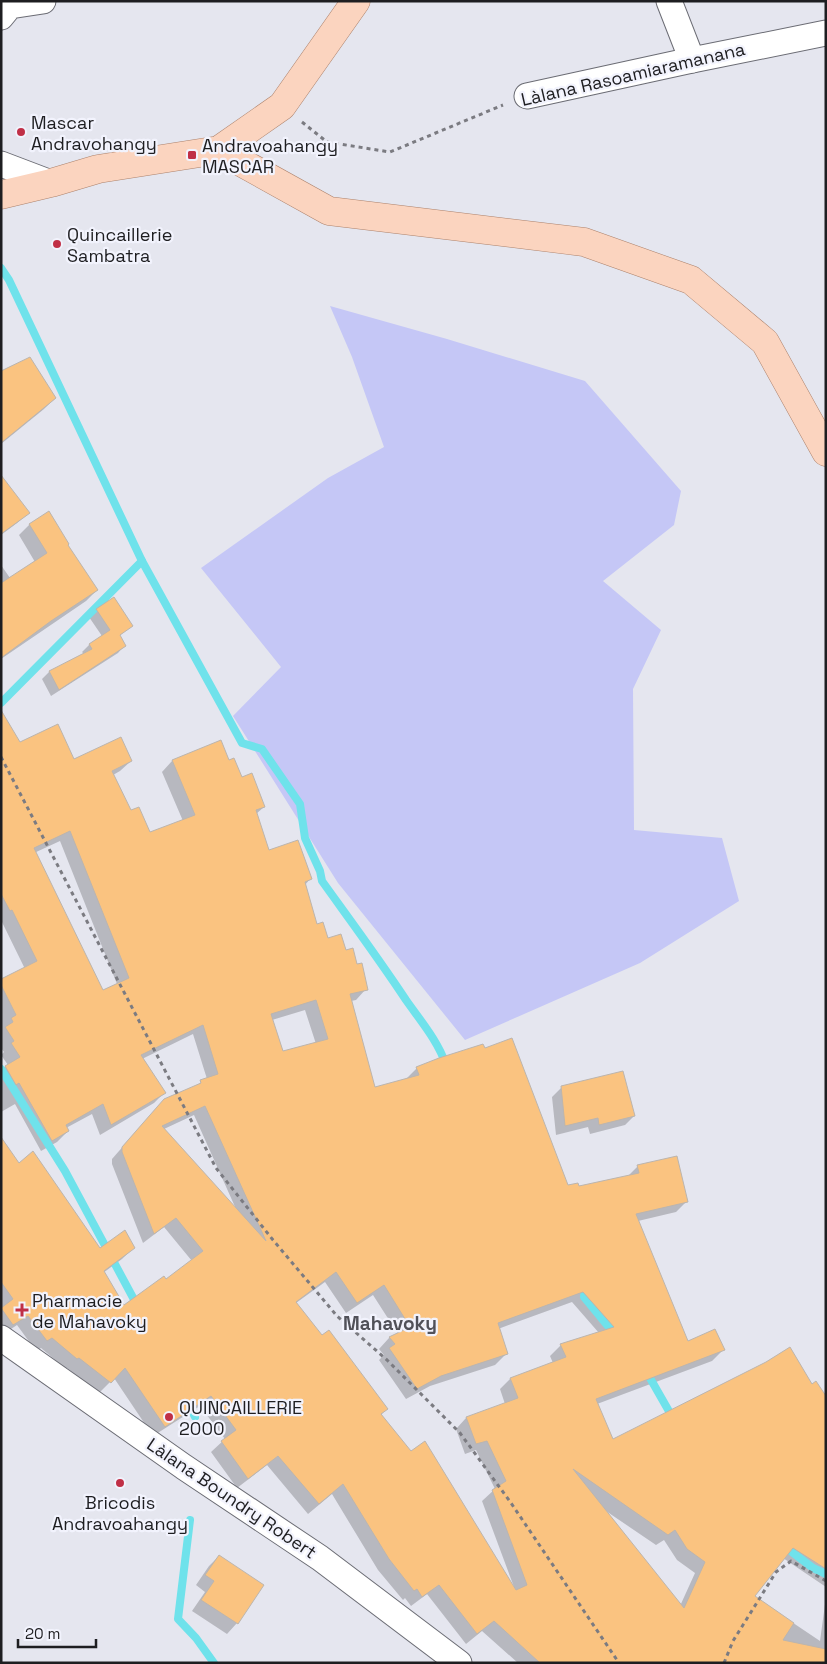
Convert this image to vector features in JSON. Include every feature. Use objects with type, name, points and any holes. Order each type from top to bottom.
[{"type":"main road","points":[[1,195],[98,169],[219,150],[282,106],[356,1]]},
{"type":"main road","points":[[219,150],[329,211],[584,242],[691,280],[765,342],[826,452]]},
{"type":"street","points":[[1,17],[10,6],[43,1]]},
{"type":"street","points":[[669,1],[692,60]]},
{"type":"street","name":"Làlana Rasoamiaramanana","points":[[527,96],[826,33]]},
{"type":"street","points":[[1,164],[51,183]]},
{"type":"street","name":"Làlana Boundry Robert","points":[[1,1338],[184,1468],[320,1558],[459,1663]]},
{"type":"path","name":"Làlana Rasoamiaramanana","points":[[282,106],[327,142],[390,152],[527,96]]},
{"type":"path","points":[[1,756],[216,1168],[337,1316],[387,1360],[460,1433],[511,1503],[618,1663]]},
{"type":"path","points":[[724,1663],[733,1641],[776,1572],[791,1561],[826,1581]]},
{"type":"shaded area","points":[[330,306],[585,381],[681,491],[674,525],[603,581],[661,630],[633,689],[634,830],[722,838],[739,901],[640,963],[465,1040],[338,883],[233,716],[281,667],[201,568],[328,478],[384,447],[352,357]]},
{"type":"building","points":[[30,357],[56,398],[1,443],[1,371]]},
{"type":"building","points":[[1,475],[30,513],[1,534]]},
{"type":"building","points":[[49,511],[68,545],[98,590],[51,621],[1,658],[1,583],[47,553],[29,524]]},
{"type":"building","points":[[114,597],[133,626],[120,635],[126,646],[59,690],[49,671],[92,649],[89,644],[110,630],[96,609]]},
{"type":"building","points":[[1,710],[20,742],[58,724],[74,759],[121,737],[132,761],[112,771],[131,810],[139,807],[150,832],[195,815],[172,760],[221,740],[229,760],[234,758],[242,777],[252,773],[265,807],[256,810],[269,850],[298,840],[312,879],[305,882],[317,924],[323,922],[328,938],[341,934],[346,950],[353,948],[357,964],[362,963],[368,990],[350,994],[375,1087],[419,1075],[416,1067],[439,1058],[483,1044],[485,1048],[512,1038],[568,1185],[578,1183],[579,1186],[639,1173],[637,1165],[677,1156],[688,1202],[636,1214],[688,1341],[715,1329],[725,1350],[596,1399],[613,1439],[766,1362],[790,1347],[812,1384],[816,1381],[826,1396],[826,1569],[793,1548],[755,1596],[794,1623],[783,1640],[826,1649],[826,1663],[540,1663],[494,1621],[477,1634],[439,1585],[422,1597],[417,1589],[414,1591],[389,1559],[343,1484],[319,1504],[278,1456],[248,1479],[221,1441],[236,1430],[211,1396],[165,1427],[125,1368],[111,1383],[79,1358],[77,1359],[52,1338],[47,1341],[28,1316],[13,1325],[1,1308],[13,1299],[1,1282],[1,1137],[19,1163],[33,1151],[100,1248],[125,1230],[135,1248],[104,1271],[124,1305],[164,1276],[166,1279],[203,1251],[176,1218],[154,1234],[122,1152],[122,1147],[164,1099],[201,1083],[200,1080],[218,1074],[203,1025],[141,1055],[166,1093],[111,1125],[103,1104],[66,1125],[69,1131],[52,1141],[19,1083],[16,1085],[5,1066],[20,1057],[11,1043],[14,1041],[5,1027],[13,1022],[11,1018],[16,1015],[1,985],[1,979],[37,961],[12,910],[10,911],[1,894]],"holes":[[[70,831],[129,978],[103,990],[34,848]],[[316,1000],[328,1039],[283,1051],[271,1014]],[[205,1106],[266,1241],[162,1126]],[[336,1272],[357,1303],[384,1285],[410,1327],[389,1337],[395,1344],[389,1348],[417,1389],[441,1376],[508,1354],[498,1323],[583,1292],[614,1327],[560,1344],[566,1357],[510,1378],[518,1398],[466,1417],[476,1444],[487,1441],[506,1481],[492,1490],[527,1585],[516,1590],[425,1441],[411,1451],[381,1414],[388,1409],[329,1330],[322,1335],[296,1302]],[[573,1469],[668,1535],[675,1530],[687,1549],[705,1562],[684,1608]]]},
{"type":"building","points":[[623,1071],[635,1116],[599,1125],[598,1118],[565,1126],[561,1086]]},
{"type":"building","points":[[219,1555],[264,1585],[238,1624],[201,1600],[214,1581],[205,1575]]},
{"type":"waterway","points":[[1,268],[9,280],[142,561],[1,703]]},
{"type":"waterway","points":[[142,561],[242,743],[262,749],[300,804],[305,838],[320,871],[322,881],[428,1031],[443,1056],[446,1065]]},
{"type":"waterway","points":[[1,1069],[65,1171],[138,1307]]},
{"type":"waterway","points":[[582,1284],[585,1288],[584,1297],[607,1325],[616,1327],[620,1333]]},
{"type":"waterway","points":[[646,1371],[674,1420]]},
{"type":"waterway","points":[[187,1401],[195,1417]]},
{"type":"waterway","points":[[190,1520],[178,1619],[196,1638],[214,1663]]},
{"type":"waterway","points":[[784,1546],[813,1568],[826,1574]]},
{"type":"place","name":"Mascar Andravohangy","points":[[21,132]]},
{"type":"place","name":"Andravoahangy MASCAR","points":[[192,155]]},
{"type":"place","name":"Quincaillerie Sambatra","points":[[57,244]]},
{"type":"place","name":"Pharmacie de Mahavoky","points":[[22,1310]]},
{"type":"place","name":"QUINCAILLERIE 2000","points":[[169,1417]]},
{"type":"place","name":"Bricodis Andravoahangy","points":[[120,1483]]},
{"type":"district","name":"Mahavoky","points":[[390,1323]]}]
